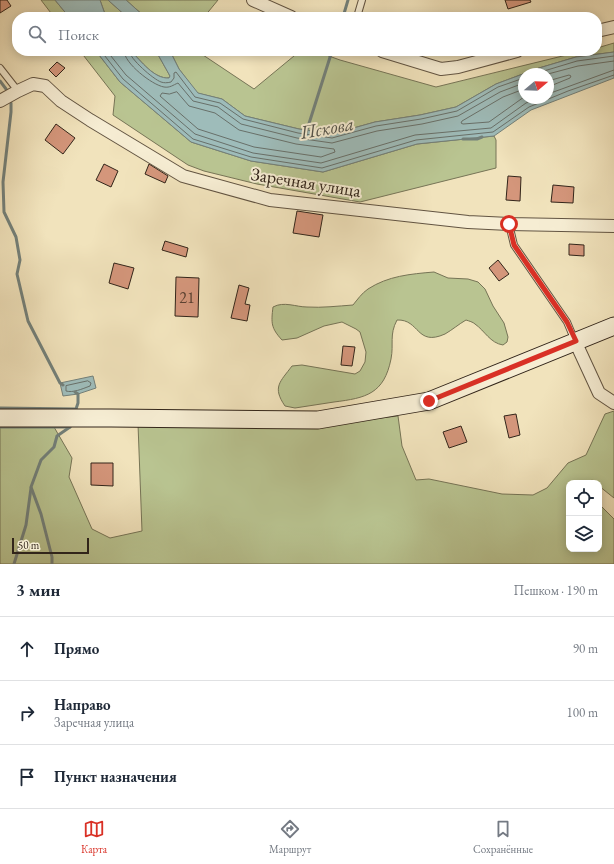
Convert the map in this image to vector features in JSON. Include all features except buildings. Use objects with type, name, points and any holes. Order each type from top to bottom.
[{"type":"street","points":[[253,0],[279,12]]},
{"type":"street","points":[[602,30],[614,27]]},
{"type":"street","points":[[398,56],[441,69],[458,67],[499,56]]},
{"type":"street","name":"Заречная улица","points":[[0,101],[18,90],[33,84],[45,86],[61,101],[90,120],[183,176],[270,200],[468,222],[614,226]]},
{"type":"street","points":[[0,418],[318,420],[429,401],[614,326]]},
{"type":"street","points":[[576,341],[599,393],[614,403]]},
{"type":"lane","points":[[359,12],[362,0]]},
{"type":"lane","points":[[0,68],[18,90]]},
{"type":"lane","points":[[509,224],[514,245],[567,322],[576,341]]},
{"type":"green space","points":[[41,0],[55,0],[65,12],[50,12]]},
{"type":"green space","points":[[100,0],[108,0],[121,12],[104,12]]},
{"type":"green space","points":[[126,0],[218,0],[208,12],[139,12]]},
{"type":"green space","points":[[614,43],[614,52],[602,54],[602,47]]},
{"type":"green space","points":[[84,56],[100,56],[120,82],[191,142],[251,161],[323,172],[417,144],[494,136],[496,140],[496,168],[360,202],[257,184],[204,171],[188,165],[113,115],[115,96]]},
{"type":"green space","points":[[136,56],[159,56],[170,76],[169,78],[163,78],[158,76]]},
{"type":"green space","points":[[172,56],[204,56],[254,89],[294,56],[329,56],[436,87],[563,56],[584,56],[539,68],[518,68],[518,76],[496,84],[456,107],[420,115],[375,122],[332,134],[299,129],[245,116],[222,99],[197,93],[179,69]]},
{"type":"green space","points":[[434,272],[448,278],[468,279],[478,282],[485,289],[493,306],[504,323],[508,337],[507,342],[503,345],[498,344],[474,323],[466,320],[445,334],[436,337],[428,337],[423,335],[410,324],[397,320],[392,335],[392,354],[388,371],[384,380],[372,392],[355,399],[295,408],[285,406],[278,389],[281,381],[292,366],[302,365],[355,374],[360,371],[365,362],[366,352],[360,332],[342,322],[324,326],[297,338],[282,340],[274,329],[272,317],[273,307],[281,304],[303,307],[353,305],[366,291],[383,281],[408,275]]},
{"type":"green space","points":[[614,411],[614,498],[602,488],[602,480],[566,480],[566,552],[602,552],[602,507],[614,519],[614,564],[0,564],[0,426],[54,427],[72,458],[69,477],[92,529],[110,538],[142,531],[138,424],[310,426],[398,416],[402,446],[416,480],[429,479],[502,494],[533,495],[547,488],[568,463],[586,455],[605,414]]},
{"type":"water","points":[[55,0],[100,0],[104,12],[65,12]]},
{"type":"water","points":[[108,0],[126,0],[139,12],[121,12]]},
{"type":"water","points":[[614,52],[614,78],[554,101],[554,68],[539,68],[576,57],[602,56],[602,54]]},
{"type":"water","points":[[100,56],[136,56],[153,73],[163,78],[169,78],[170,76],[159,56],[172,56],[179,69],[198,93],[222,99],[245,116],[299,129],[332,134],[375,122],[420,115],[456,107],[496,84],[518,76],[518,104],[547,104],[531,110],[494,136],[417,144],[323,172],[251,161],[191,142],[120,82]]},
{"type":"water","points":[[93,376],[96,388],[78,394],[63,396],[60,383]]},
{"type":"waterway","points":[[344,12],[348,0]]},
{"type":"waterway","name":"Пскова","points":[[306,133],[330,56]]},
{"type":"waterway","points":[[0,81],[6,89]]},
{"type":"waterway","points":[[11,103],[3,182],[4,212],[16,237],[20,260],[17,274],[28,321],[60,383],[63,385]]},
{"type":"waterway","points":[[463,139],[477,139],[482,137]]},
{"type":"waterway","points":[[0,408],[76,409],[78,394],[75,392]]},
{"type":"waterway","points":[[0,427],[70,427]]},
{"type":"waterway","points":[[52,564],[52,557],[41,514],[31,487],[41,460],[54,447],[57,436],[70,427]]},
{"type":"waterway","points":[[14,564],[26,525],[31,488]]},
{"type":"route","points":[[429,401],[576,341],[567,322],[514,245],[509,224]]}]
